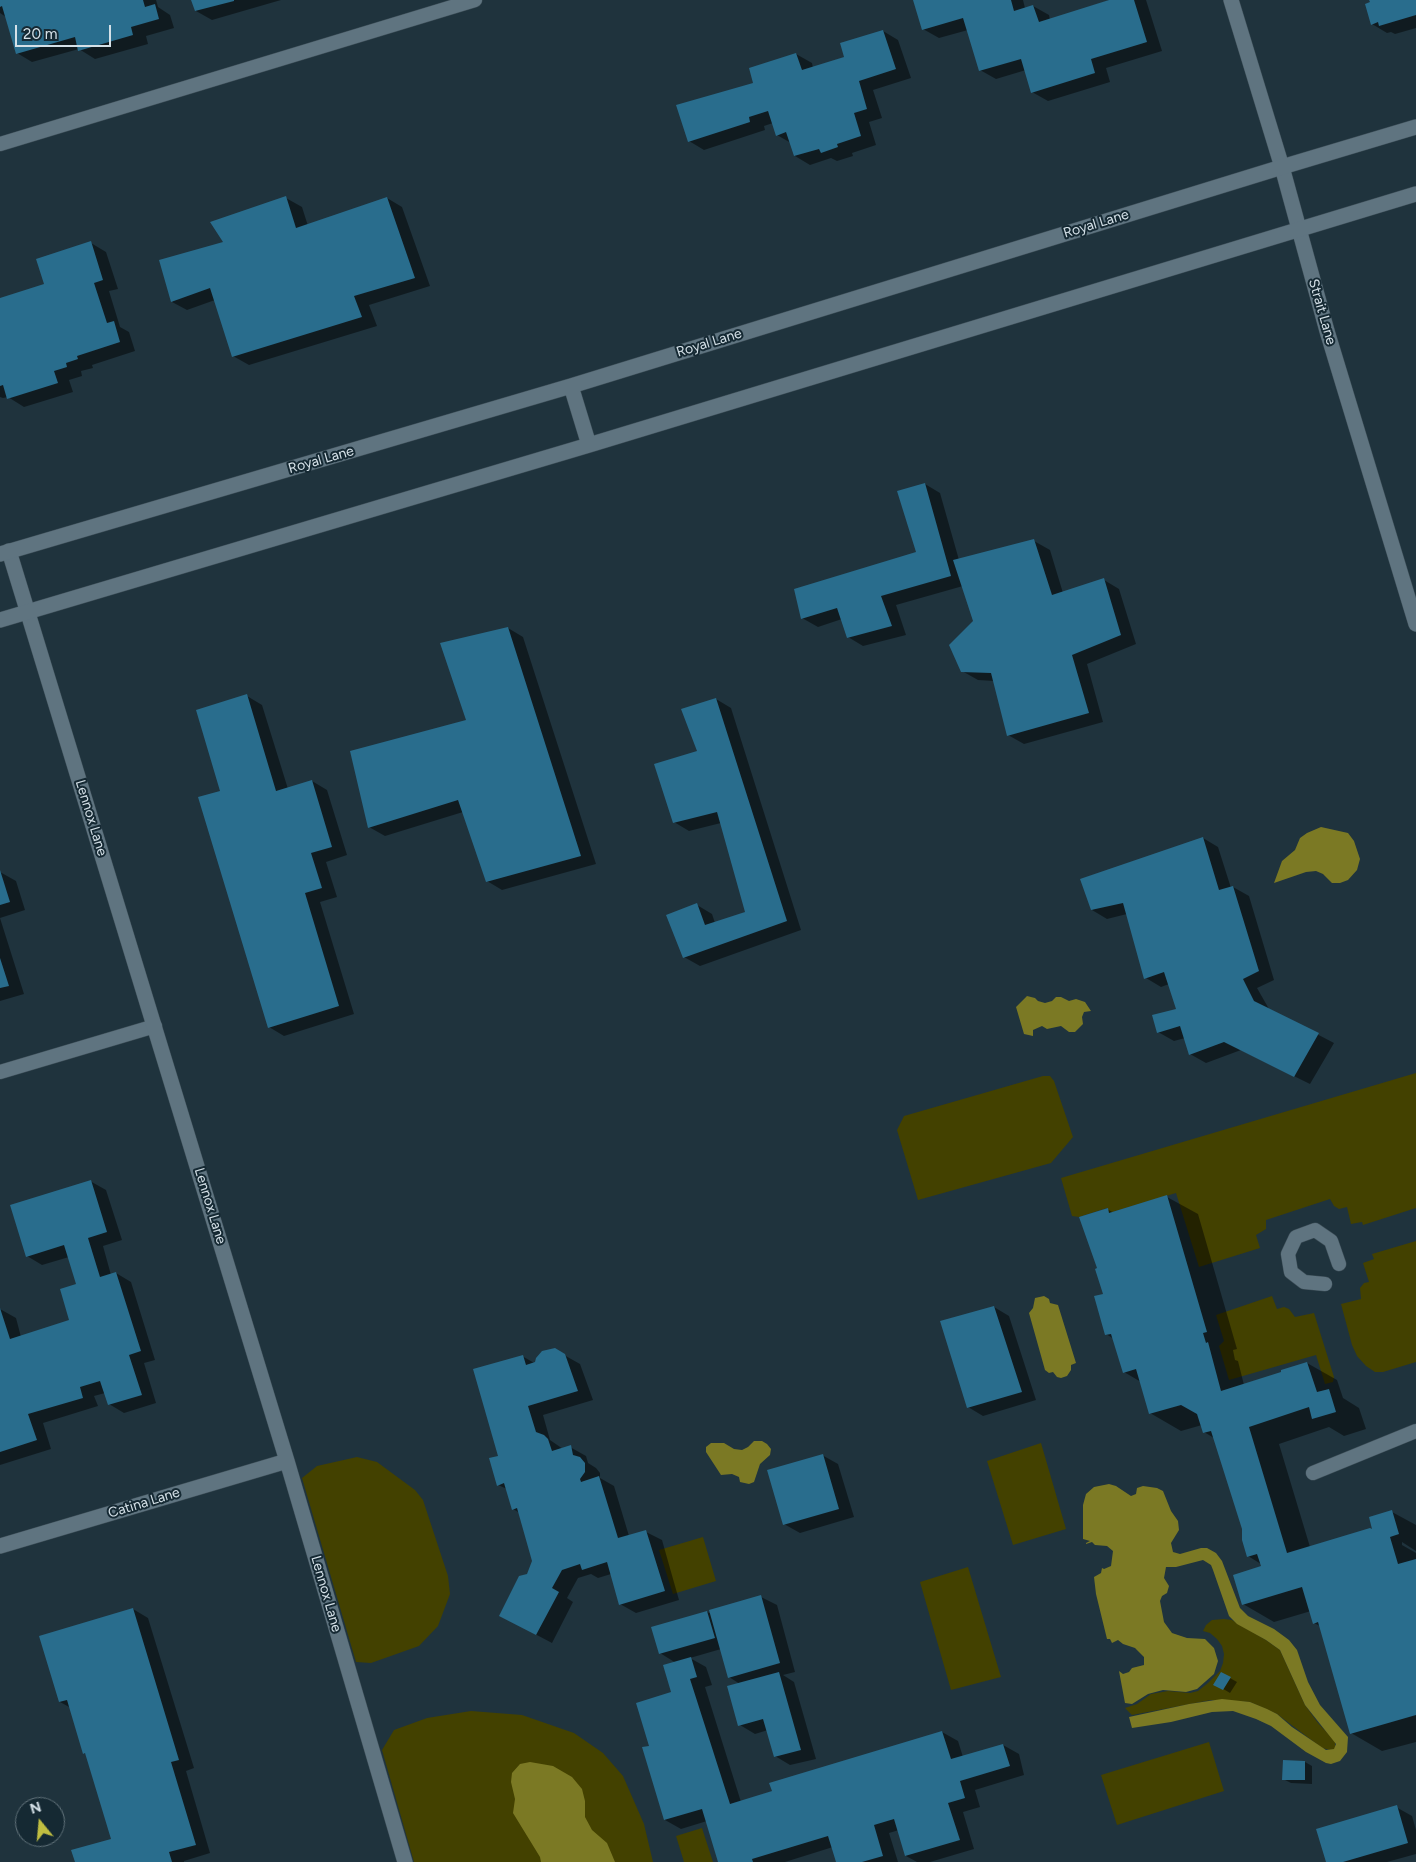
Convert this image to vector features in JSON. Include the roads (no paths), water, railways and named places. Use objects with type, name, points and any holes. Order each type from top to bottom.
[{"type":"main road","name":"Strait Lane","points":[[1231,0],[1282,166],[1327,331],[1416,624]]},
{"type":"main road","name":"Royal Lane","points":[[4,553],[571,386],[1282,166],[1416,127]]},
{"type":"main road","points":[[0,620],[1416,194]]},
{"type":"main road","points":[[571,386],[589,444]]},
{"type":"main road","name":"Lennox Lane","points":[[4,553],[28,611],[287,1461],[405,1862]]},
{"type":"main road","name":"Catina Lane","points":[[0,1546],[287,1461]]},
{"type":"lane","points":[[0,144],[475,0]]},
{"type":"lane","points":[[0,1072],[155,1026]]},
{"type":"lane","points":[[1325,1284],[1304,1282],[1291,1272],[1288,1254],[1296,1237],[1315,1230],[1332,1240],[1340,1264]]},
{"type":"lane","points":[[1313,1473],[1416,1431]]}]
